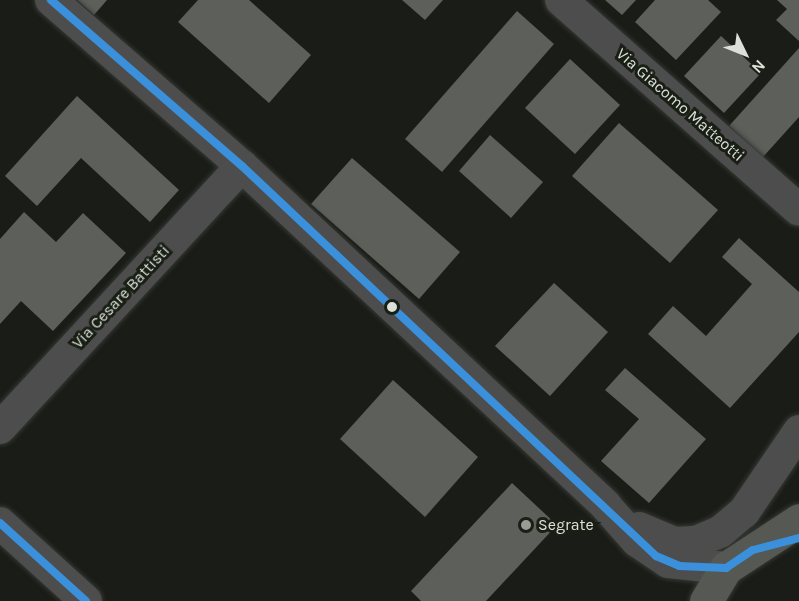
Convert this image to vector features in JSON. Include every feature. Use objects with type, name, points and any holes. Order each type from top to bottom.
[{"type":"main road","points":[[706,601],[726,568],[799,520]]},
{"type":"main road","points":[[753,550],[799,538]]},
{"type":"street","points":[[51,0],[242,166],[606,505],[656,556],[679,566],[726,568]]},
{"type":"street","name":"Via Giacomo Matteotti","points":[[561,0],[799,210]]},
{"type":"street","name":"Via Cesare Battisti","points":[[0,428],[242,166]]},
{"type":"street","points":[[606,505],[664,540],[706,540],[744,512],[799,431]]},
{"type":"street","points":[[0,523],[86,601]]},
{"type":"building","points":[[77,0],[107,0],[94,15]]},
{"type":"building","points":[[198,0],[249,0],[311,55],[269,103],[178,22]]},
{"type":"building","points":[[402,0],[443,0],[425,20]]},
{"type":"building","points":[[605,0],[636,0],[622,15]]},
{"type":"building","points":[[655,0],[708,0],[721,12],[676,60],[635,22]]},
{"type":"building","points":[[777,0],[799,0],[799,41],[776,20],[787,9]]},
{"type":"building","points":[[517,11],[554,44],[442,172],[405,139]]},
{"type":"building","points":[[721,36],[761,73],[724,113],[684,76]]},
{"type":"building","points":[[799,48],[799,117],[763,157],[729,126]]},
{"type":"building","points":[[570,59],[620,105],[575,154],[525,108]]},
{"type":"building","points":[[77,96],[179,190],[150,222],[81,158],[37,206],[5,176]]},
{"type":"building","points":[[619,123],[718,210],[670,263],[572,176]]},
{"type":"building","points":[[490,135],[543,182],[511,218],[459,171]]},
{"type":"building","points":[[352,158],[460,252],[419,299],[311,204]]},
{"type":"building","points":[[24,212],[56,242],[83,213],[126,253],[53,331],[21,301],[0,324],[0,239]]},
{"type":"building","points":[[739,238],[799,292],[799,332],[730,408],[648,334],[673,306],[706,336],[752,284],[722,257]]},
{"type":"building","points":[[554,283],[608,332],[550,396],[495,346]]},
{"type":"building","points":[[625,368],[706,439],[649,503],[601,461],[639,419],[605,390]]},
{"type":"building","points":[[393,380],[478,457],[425,517],[340,439]]},
{"type":"building","points":[[512,483],[557,525],[486,601],[421,601],[411,591]]},
{"type":"transit line","points":[[51,0],[242,166],[656,556],[679,566],[726,568],[753,550],[799,538]]},
{"type":"transit line","points":[[0,523],[86,601]]},
{"type":"place","name":"Segrate","points":[[526,525]]}]
